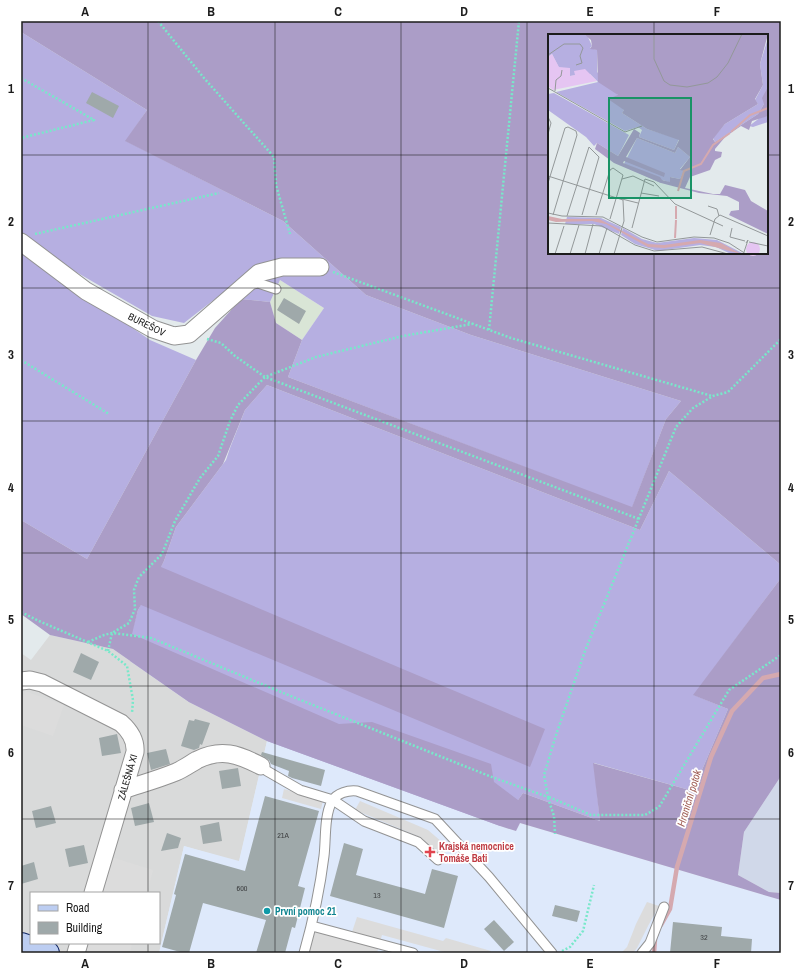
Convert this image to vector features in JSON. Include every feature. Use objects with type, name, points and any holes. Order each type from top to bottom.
[{"type":"street","name":"BUREŠOV","points":[[25,239],[86,291],[153,329],[174,336],[189,334]]},
{"type":"street","points":[[189,334],[258,273],[282,267],[320,267]]},
{"type":"street","points":[[21,681],[30,680],[42,682],[121,723],[130,733]]},
{"type":"street","name":"ZÁLEŠNÁ XI","points":[[93,892],[135,752],[134,742],[130,733]]},
{"type":"street","points":[[123,790],[176,772],[213,754],[235,754],[261,766]]},
{"type":"street","points":[[21,944],[48,953]]},
{"type":"lane","points":[[244,285],[258,283],[276,289]]},
{"type":"lane","points":[[261,766],[300,790],[333,800],[364,821],[418,842],[438,860]]},
{"type":"lane","points":[[304,953],[312,926],[324,857],[328,815],[333,800],[338,795],[346,792],[357,791],[435,819],[489,877],[552,953]]},
{"type":"lane","points":[[642,953],[650,943],[664,907]]},
{"type":"lane","points":[[312,926],[413,953]]},
{"type":"path","points":[[158,21],[204,78],[274,156],[276,184],[290,234]]},
{"type":"path","points":[[489,330],[519,21]]},
{"type":"path","points":[[21,78],[94,120],[21,138]]},
{"type":"path","points":[[25,239],[219,193]]},
{"type":"path","points":[[320,267],[511,338],[713,396]]},
{"type":"path","points":[[88,642],[112,633],[129,623],[135,609],[134,590],[139,577],[162,554],[175,521],[200,478],[218,456],[230,421],[238,405],[265,377],[316,357],[403,336],[472,324]]},
{"type":"path","points":[[189,334],[221,343],[235,356],[265,377],[639,519]]},
{"type":"path","points":[[555,834],[554,816],[548,797],[544,775],[585,650],[676,427],[693,408],[713,396],[728,392],[781,339]]},
{"type":"path","points":[[21,360],[109,414]]},
{"type":"path","points":[[21,612],[38,621],[108,651],[127,666],[133,700],[130,733]]},
{"type":"path","points":[[108,651],[112,633]]},
{"type":"path","points":[[112,633],[150,638],[489,776],[548,797],[591,815],[645,816],[659,807],[729,690],[781,655]]},
{"type":"path","points":[[558,953],[570,947],[583,931],[594,885]]},
{"type":"shaded area","points":[[21,21],[781,21],[781,565],[669,471],[640,530],[267,385],[245,410],[223,464],[176,527],[161,567],[545,729],[530,767],[141,605],[138,610],[132,634],[339,724],[372,722],[491,764],[494,782],[518,800],[523,793],[600,821],[593,763],[693,791],[728,709],[693,695],[781,578],[781,776],[744,832],[738,875],[769,892],[781,893],[781,900],[520,823],[516,831],[267,741],[189,702],[113,649],[50,635],[21,614],[21,520],[87,559],[196,360],[215,328],[241,299],[270,302],[276,323],[302,340],[288,377],[632,507],[666,419],[681,401],[471,335],[366,295],[283,221],[125,141],[147,110],[21,32]]},
{"type":"shaded area","points":[[21,32],[147,110],[126,141],[283,221],[366,295],[471,335],[681,401],[666,419],[632,508],[288,377],[302,340],[324,308],[280,280],[270,302],[241,299],[242,278],[184,323],[152,316],[64,265],[21,233]]},
{"type":"shaded area","points":[[21,251],[150,340],[196,360],[87,559],[21,520]]},
{"type":"shaded area","points":[[280,280],[324,308],[302,340],[276,323],[270,302]]},
{"type":"shaded area","points":[[267,385],[640,530],[669,471],[781,565],[781,578],[694,695],[728,709],[693,791],[594,763],[600,821],[523,793],[500,826],[267,741],[189,702],[130,661],[132,631],[138,610],[164,561],[176,527],[226,460],[245,410]]},
{"type":"shaded area","points":[[50,635],[113,649],[189,702],[267,741],[239,862],[184,846],[159,953],[21,953],[21,653],[31,660]]},
{"type":"shaded area","points":[[25,691],[64,705],[53,736],[21,725],[21,703]]},
{"type":"shaded area","name":"Krajská nemocnice Tomáše Bati","points":[[267,741],[516,831],[520,823],[781,900],[781,953],[159,953],[184,846],[239,861]]},
{"type":"shaded area","points":[[781,776],[781,893],[769,892],[738,875],[744,832]]},
{"type":"shaded area","points":[[284,789],[323,800],[321,809],[282,798]]},
{"type":"shaded area","points":[[360,801],[428,830],[449,848],[442,856],[420,837],[355,810]]},
{"type":"shaded area","points":[[111,857],[153,870],[147,892],[100,892]]},
{"type":"shaded area","points":[[647,902],[659,906],[633,953],[621,953],[627,947]]},
{"type":"shaded area","points":[[357,917],[443,941],[446,938],[491,951],[490,953],[448,953],[382,935],[377,953],[309,953],[315,931],[349,941]]},
{"type":"shaded area","points":[[86,944],[132,944],[130,953],[98,953],[84,949]]},
{"type":"building","points":[[92,92],[119,106],[113,118],[86,103]]},
{"type":"building","points":[[284,298],[306,311],[299,324],[277,310]]},
{"type":"building","points":[[81,653],[99,662],[91,680],[73,672]]},
{"type":"building","points":[[195,719],[210,723],[202,745],[200,744],[199,748],[194,750],[181,746],[189,720],[194,721]]},
{"type":"building","points":[[117,734],[121,753],[102,756],[99,738]]},
{"type":"building","points":[[166,749],[170,764],[151,770],[147,753]]},
{"type":"building","points":[[262,752],[325,770],[321,786],[288,776],[289,771],[271,764],[269,760],[261,755]]},
{"type":"building","points":[[238,768],[241,786],[222,789],[219,771]]},
{"type":"building","name":"První pomoc 21","points":[[265,796],[319,811],[298,886],[305,888],[295,928],[292,927],[285,953],[256,953],[266,920],[203,903],[189,953],[162,947],[185,854],[245,871]]},
{"type":"building","points":[[149,803],[154,822],[135,826],[131,808]]},
{"type":"building","points":[[51,806],[56,823],[36,828],[32,811]]},
{"type":"building","points":[[219,822],[222,841],[203,844],[200,826]]},
{"type":"building","points":[[167,833],[181,838],[178,848],[161,851]]},
{"type":"building","points":[[344,843],[363,849],[356,875],[425,894],[432,869],[458,876],[444,928],[330,896]]},
{"type":"building","points":[[84,845],[88,863],[69,867],[65,849]]},
{"type":"building","points":[[34,862],[38,879],[21,884],[21,866]]},
{"type":"building","points":[[555,905],[580,911],[577,922],[552,916]]},
{"type":"building","points":[[494,920],[514,942],[504,951],[484,929]]},
{"type":"building","points":[[673,922],[722,927],[721,936],[752,939],[751,953],[670,953]]},
{"type":"waterway","name":"Hraniční potok","points":[[661,925],[670,909],[677,867],[711,757],[732,711],[763,678],[781,674]]},
{"type":"waterway","name":"Hraniční potok","points":[[654,953],[655,939]]},
{"type":"place","name":"Krajská nemocnice Tomáše Bati","points":[[430,852]]},
{"type":"place","name":"První pomoc 21","points":[[267,911]]}]
